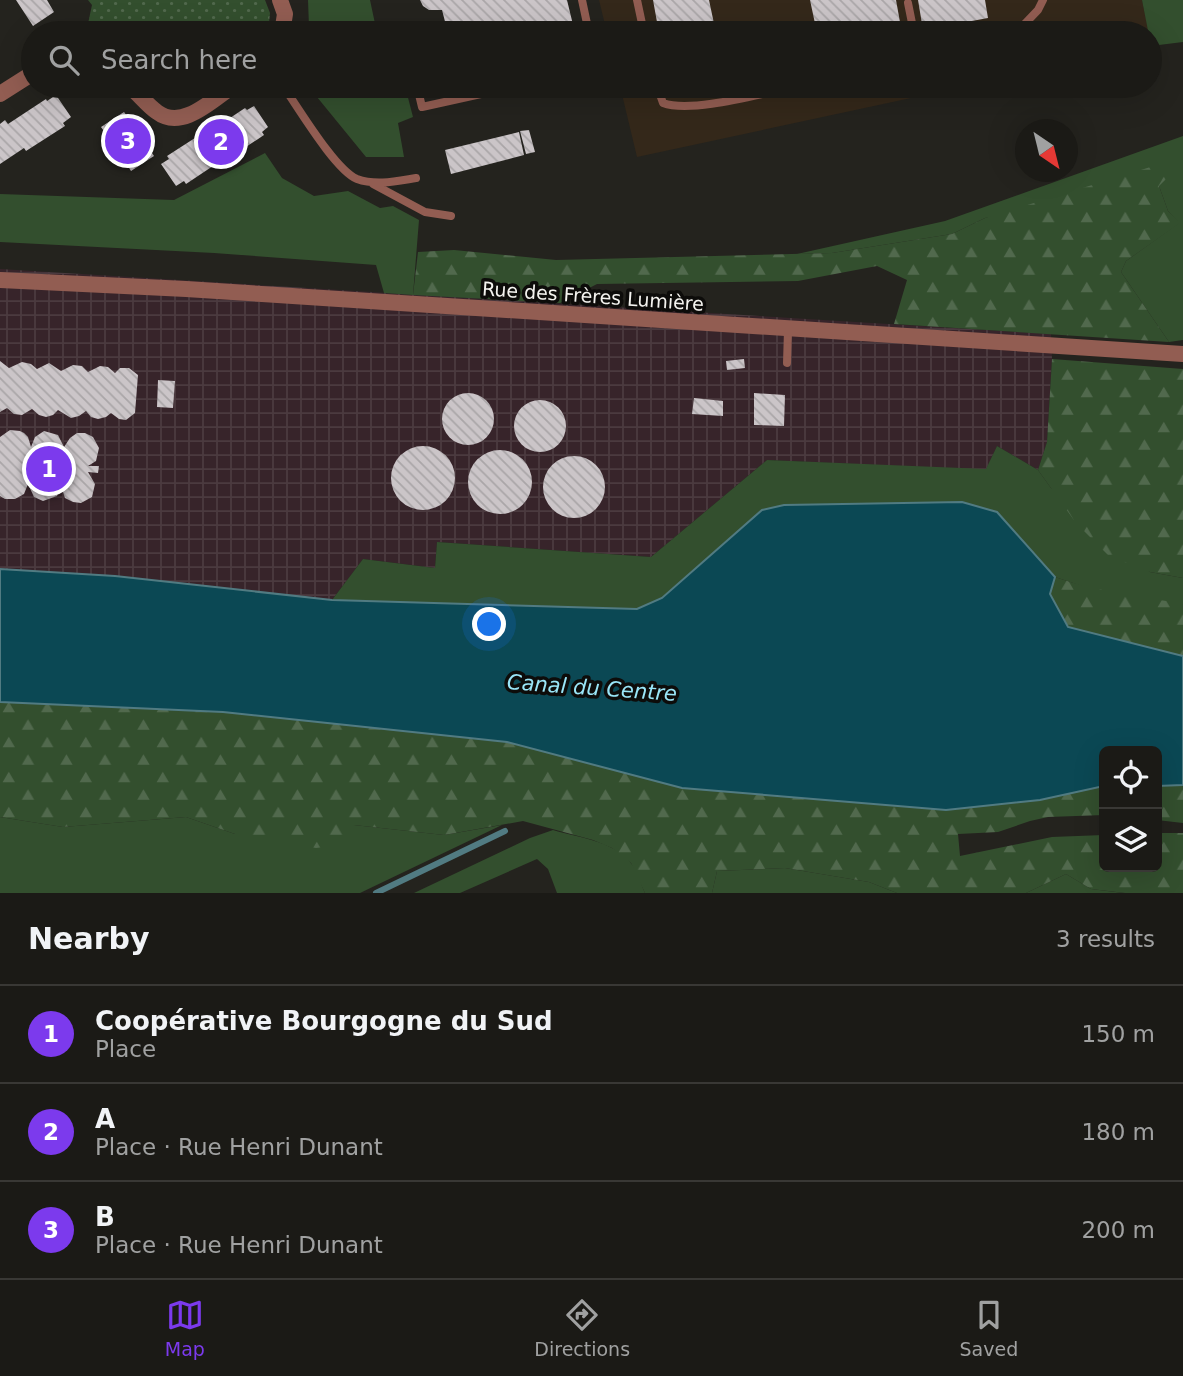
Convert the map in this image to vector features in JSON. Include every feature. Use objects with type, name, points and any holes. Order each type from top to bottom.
[{"type":"street","points":[[280,0],[285,15],[284,21]]},
{"type":"street","points":[[3,85],[21,78]]},
{"type":"street","points":[[142,98],[168,119],[178,119],[215,98]]},
{"type":"street","name":"Rue des Frères Lumière","points":[[0,280],[186,289],[1183,354]]},
{"type":"lane","points":[[582,0],[586,21]]},
{"type":"lane","points":[[637,0],[641,21]]},
{"type":"lane","points":[[1027,21],[1043,0]]},
{"type":"lane","points":[[908,3],[912,21]]},
{"type":"lane","points":[[292,98],[341,167],[355,178],[371,183],[425,212],[451,216]]},
{"type":"lane","points":[[420,98],[422,107],[463,98]]},
{"type":"lane","points":[[661,98],[663,103],[674,107],[693,107],[738,98]]},
{"type":"lane","points":[[371,183],[416,178]]},
{"type":"lane","points":[[787,363],[788,330]]},
{"type":"shaded area","points":[[599,0],[1142,0],[1146,21],[604,21]]},
{"type":"shaded area","points":[[623,98],[911,98],[637,157]]},
{"type":"shaded area","points":[[0,269],[1051,334],[1047,442],[1038,470],[997,446],[986,470],[767,460],[651,557],[437,542],[435,568],[363,559],[332,600],[115,576],[0,569]]},
{"type":"green space","points":[[88,0],[265,0],[270,13],[269,21],[89,21],[92,5]]},
{"type":"green space","points":[[308,0],[370,0],[374,21],[309,21]]},
{"type":"green space","points":[[1142,0],[1183,0],[1183,42],[1162,45],[1162,21],[1146,21]]},
{"type":"green space","points":[[318,98],[408,98],[413,117],[398,123],[404,157],[366,157]]},
{"type":"green space","points":[[1183,136],[1183,340],[1169,342],[1121,272],[1126,261],[1179,223],[1168,211],[1159,186],[985,218],[952,234],[832,253],[797,254],[945,221],[1054,182],[1078,182],[1078,174]]},
{"type":"green space","points":[[265,153],[282,178],[314,196],[348,191],[380,208],[393,206],[419,220],[413,295],[384,293],[376,265],[0,242],[0,194],[174,200]]},
{"type":"green space","points":[[1157,165],[1170,175],[1159,186],[1168,211],[1180,223],[1126,261],[1121,272],[1169,342],[894,324],[907,280],[877,266],[798,281],[597,284],[560,303],[413,295],[418,252],[454,250],[556,260],[832,253],[952,234],[985,218]]},
{"type":"green space","points":[[1052,359],[1183,369],[1183,578],[1150,572],[1109,556],[1076,523],[1038,470],[1047,442]]},
{"type":"green space","points":[[997,446],[1038,470],[1051,488],[1150,572],[1183,578],[1183,605],[1118,595],[1055,577],[997,512],[762,510],[662,598],[637,609],[332,600],[363,559],[435,568],[437,542],[651,557],[767,460],[986,469]]},
{"type":"green space","points":[[1055,577],[1101,590],[1181,603],[1183,656],[1068,627],[1050,593]]},
{"type":"green space","points":[[0,702],[223,712],[507,742],[682,788],[946,810],[1040,800],[1099,787],[1099,815],[1048,817],[998,832],[958,834],[960,856],[1052,837],[1099,835],[1099,872],[1162,872],[1162,833],[1183,833],[1183,893],[1125,893],[1091,889],[1066,874],[1026,893],[897,893],[869,882],[785,868],[717,871],[712,893],[645,893],[631,863],[612,848],[593,840],[523,821],[444,835],[354,825],[340,845],[316,848],[235,834],[186,817],[63,827],[0,817]]},
{"type":"green space","points":[[1183,785],[1183,823],[1162,821],[1162,786]]},
{"type":"green space","points":[[0,817],[63,827],[186,817],[235,834],[354,825],[444,835],[502,825],[360,893],[0,893]]},
{"type":"green space","points":[[553,830],[614,849],[635,869],[645,893],[557,893],[548,869],[537,859],[460,893],[414,893],[530,838]]},
{"type":"green space","points":[[785,868],[869,882],[897,893],[712,893],[717,871]]},
{"type":"green space","points":[[1066,874],[1091,889],[1124,893],[1026,893]]},
{"type":"water","name":"Canal du Centre","points":[[962,502],[997,512],[1055,577],[1050,594],[1068,627],[1183,656],[1183,785],[1162,786],[1162,746],[1099,746],[1099,787],[1040,800],[946,810],[682,788],[507,742],[223,712],[0,702],[0,569],[115,576],[332,600],[637,609],[662,598],[762,510],[784,505]]},
{"type":"building","points":[[16,0],[47,0],[54,12],[40,21],[30,21]]},
{"type":"building","points":[[420,0],[567,0],[572,21],[445,21],[442,10],[429,10]]},
{"type":"building","points":[[653,0],[709,0],[713,21],[657,21]]},
{"type":"building","points":[[810,0],[896,0],[900,21],[814,21]]},
{"type":"building","points":[[918,0],[985,0],[988,18],[972,21],[922,21]]},
{"type":"building","points":[[58,98],[71,117],[63,123],[65,126],[0,164],[0,124],[5,120],[8,124],[46,99]]},
{"type":"building","points":[[254,106],[268,127],[262,132],[264,135],[234,155],[232,153],[224,158],[222,155],[214,161],[216,164],[186,184],[184,181],[176,186],[161,164],[169,159],[167,156],[198,136],[199,138],[207,133],[208,136],[217,130],[215,128],[245,108],[247,110]]},
{"type":"building","points":[[124,112],[129,119],[132,117],[152,146],[149,148],[154,156],[131,171],[126,163],[123,165],[101,127]]},
{"type":"building","points":[[529,130],[535,152],[526,154],[520,131]]},
{"type":"building","points":[[519,132],[524,155],[451,174],[445,150]]},
{"type":"building","points":[[744,359],[745,368],[727,370],[726,361]]},
{"type":"building","points":[[0,361],[9,368],[22,362],[37,369],[49,363],[61,371],[73,365],[82,366],[88,372],[100,366],[108,367],[115,373],[120,368],[129,368],[138,375],[135,413],[126,420],[111,413],[98,419],[91,417],[86,411],[71,418],[58,410],[46,417],[32,409],[22,415],[14,414],[7,408],[0,412]]},
{"type":"building","points":[[158,380],[175,381],[173,408],[157,407]]},
{"type":"building","points":[[468,393],[478,395],[486,401],[492,409],[492,429],[486,437],[478,443],[468,445],[458,443],[450,437],[444,429],[442,419],[444,409],[450,401],[458,395]]},
{"type":"building","points":[[754,393],[785,395],[784,426],[754,425]]},
{"type":"building","points":[[694,398],[723,401],[723,416],[692,414]]},
{"type":"building","points":[[540,400],[550,402],[558,408],[564,416],[564,436],[558,444],[550,450],[540,452],[530,450],[522,444],[516,436],[514,426],[516,416],[522,408],[530,402]]},
{"type":"building","points":[[10,430],[24,433],[31,447],[35,437],[44,431],[58,435],[64,447],[77,433],[93,437],[99,448],[96,461],[88,466],[99,466],[98,473],[88,472],[95,484],[92,497],[81,503],[73,502],[65,498],[61,486],[57,496],[43,501],[34,497],[28,484],[24,494],[15,499],[0,496],[0,437]]},
{"type":"building","points":[[423,446],[441,452],[449,460],[455,478],[449,496],[441,504],[423,510],[405,504],[397,496],[391,478],[397,460],[405,452]]},
{"type":"building","points":[[500,450],[518,456],[526,464],[532,482],[526,500],[518,508],[500,514],[482,508],[474,500],[468,482],[474,464],[482,456]]},
{"type":"building","points":[[568,456],[580,456],[596,465],[603,475],[603,499],[596,509],[580,518],[568,518],[557,513],[548,504],[543,493],[543,481],[548,470],[557,461]]},
{"type":"waterway","points":[[376,893],[505,831]]},
{"type":"place","name":"B","points":[[128,141]]},
{"type":"place","name":"A","points":[[221,142]]},
{"type":"place","name":"Coopérative Bourgogne du Sud","points":[[49,469]]}]
